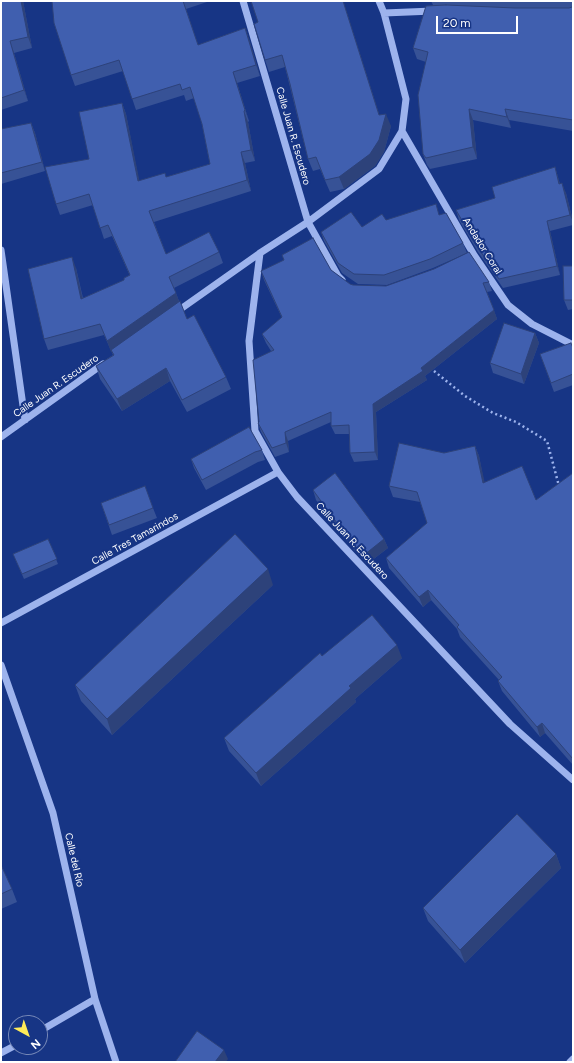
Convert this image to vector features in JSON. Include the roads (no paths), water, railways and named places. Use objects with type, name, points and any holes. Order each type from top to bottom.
[{"type":"street","name":"Calle Juan R. Escudero","points":[[243,1],[308,222],[338,276],[350,285]]},
{"type":"street","points":[[171,316],[260,253],[308,222],[379,169],[402,131],[406,98],[380,1]]},
{"type":"street","points":[[384,13],[442,11]]},
{"type":"street","name":"Andador Coral","points":[[402,131],[471,256],[508,304],[532,324],[573,345]]},
{"type":"street","points":[[1,250],[25,420]]},
{"type":"street","name":"Calle Juan R. Escudero","points":[[260,253],[249,341],[255,431],[278,472],[303,503],[510,724],[573,780]]},
{"type":"street","name":"Calle Juan R. Escudero","points":[[1,437],[107,362]]},
{"type":"street","name":"Calle Tres Tamarindos","points":[[1,623],[278,472]]},
{"type":"street","name":"Calle del Río","points":[[1,665],[53,813],[95,999],[116,1062]]},
{"type":"street","points":[[48,1026],[95,999]]},
{"type":"street","points":[[570,1062],[573,1059]]}]
